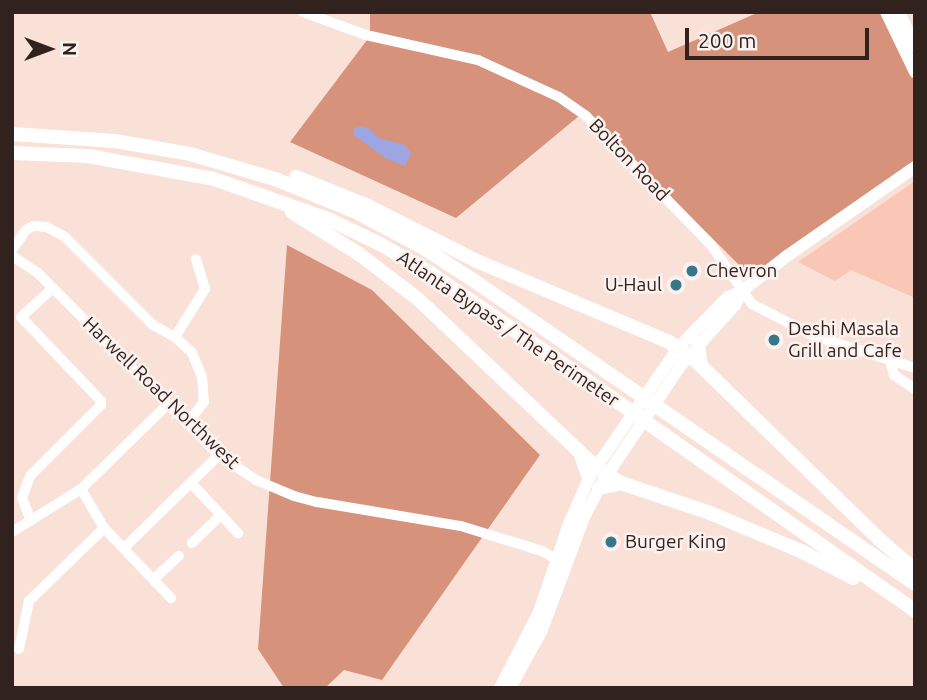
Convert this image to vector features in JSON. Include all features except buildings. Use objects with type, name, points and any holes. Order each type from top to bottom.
[{"type":"highway","name":"Atlanta Bypass / The Perimeter","points":[[12,134],[103,140],[190,154],[312,193],[354,211],[422,247],[915,584]]},
{"type":"highway","name":"Atlanta Bypass / The Perimeter","points":[[12,153],[135,162],[198,175],[264,194],[354,231],[429,272],[915,612]]},
{"type":"highway","points":[[190,154],[271,169],[322,186],[479,262],[688,349],[701,366],[880,540],[915,570]]},
{"type":"highway","points":[[264,194],[359,254],[418,299],[581,454],[597,477],[621,482],[710,513],[801,551],[915,612]]},
{"type":"main road","points":[[886,12],[915,72]]},
{"type":"main road","points":[[899,12],[915,46]]},
{"type":"main road","points":[[500,688],[562,563],[597,477],[663,379],[720,304],[915,167]]},
{"type":"main road","points":[[688,349],[735,305],[742,291]]},
{"type":"main road","points":[[510,688],[542,630],[562,563]]},
{"type":"street","name":"Bolton Road","points":[[303,12],[366,34],[478,60],[573,105],[711,245],[752,304],[812,335],[915,368]]},
{"type":"street","points":[[12,250],[26,230],[34,226],[47,227],[65,237],[153,326],[175,337],[192,354],[203,384],[204,402],[187,424]]},
{"type":"street","name":"Harwell Road Northwest","points":[[12,256],[38,273],[219,455],[256,481],[294,496],[461,526],[542,551],[562,563]]},
{"type":"street","points":[[175,337],[205,289],[196,258]]},
{"type":"street","points":[[31,521],[25,508],[23,489],[30,476],[101,405],[101,401],[21,317],[52,288]]},
{"type":"street","points":[[890,361],[894,375],[915,389]]},
{"type":"street","points":[[12,532],[81,489],[168,404]]},
{"type":"street","points":[[125,547],[219,455]]},
{"type":"street","points":[[191,483],[238,533]]},
{"type":"street","points":[[81,489],[104,528],[171,598]]},
{"type":"street","points":[[192,543],[221,515]]},
{"type":"street","points":[[19,649],[29,601],[104,528]]},
{"type":"street","points":[[154,579],[179,556]]},
{"type":"shaded area","points":[[370,12],[650,12],[668,52],[759,12],[890,12],[915,69],[915,170],[779,265],[744,270],[585,111],[456,218],[290,142],[370,36]]},
{"type":"shaded area","points":[[915,181],[915,298],[851,270],[835,281],[798,262]]},
{"type":"shaded area","points":[[287,245],[372,290],[540,455],[382,680],[344,670],[325,688],[284,688],[258,649]]},
{"type":"water","points":[[360,126],[368,128],[379,138],[405,145],[411,153],[405,166],[385,158],[354,135],[354,129]]},
{"type":"place","name":"Chevron","points":[[692,271]]},
{"type":"place","name":"U-Haul","points":[[676,285]]},
{"type":"place","name":"Deshi Masala Grill and Cafe","points":[[774,340]]},
{"type":"place","name":"Burger King","points":[[611,542]]}]
